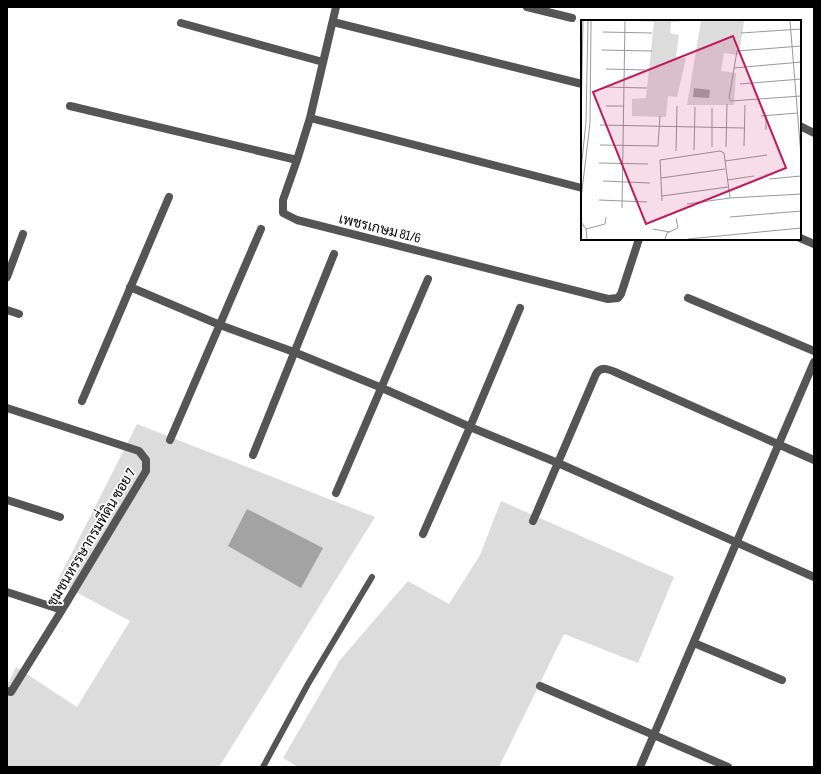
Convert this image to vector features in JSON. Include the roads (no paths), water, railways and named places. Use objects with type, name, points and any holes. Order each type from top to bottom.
[{"type":"street","name":"เพชรเกษม 81/6","points":[[336,7],[310,118],[283,200],[283,213],[297,220],[608,300],[618,298],[621,294],[639,240]]},
{"type":"street","points":[[527,7],[572,18]]},
{"type":"street","points":[[332,22],[581,84]]},
{"type":"street","points":[[181,23],[323,62]]},
{"type":"street","points":[[70,106],[297,160]]},
{"type":"street","points":[[310,118],[581,188]]},
{"type":"street","points":[[801,126],[814,133]]},
{"type":"street","points":[[82,401],[169,196]]},
{"type":"street","points":[[170,440],[261,229]]},
{"type":"street","points":[[7,277],[24,234]]},
{"type":"street","points":[[801,238],[814,244]]},
{"type":"street","points":[[253,455],[334,254]]},
{"type":"street","points":[[336,493],[428,280]]},
{"type":"street","points":[[130,287],[220,326],[294,352],[382,388],[470,427],[558,463],[814,577]]},
{"type":"street","points":[[688,298],[814,351]]},
{"type":"street","points":[[423,534],[520,308]]},
{"type":"street","points":[[7,310],[19,314]]},
{"type":"street","points":[[640,767],[814,362]]},
{"type":"street","points":[[533,521],[596,374],[601,369],[607,369],[615,372],[814,460]]},
{"type":"street","name":"ชุมชนหรรษากรมที่ดิน ซอย 7","points":[[7,408],[139,450],[146,460],[146,471],[62,610],[9,691]]},
{"type":"street","points":[[7,500],[60,517]]},
{"type":"street","points":[[7,592],[62,610]]},
{"type":"street","points":[[694,643],[782,680]]},
{"type":"street","points":[[540,686],[728,767]]},
{"type":"lane","points":[[263,767],[308,684],[372,578]]}]
